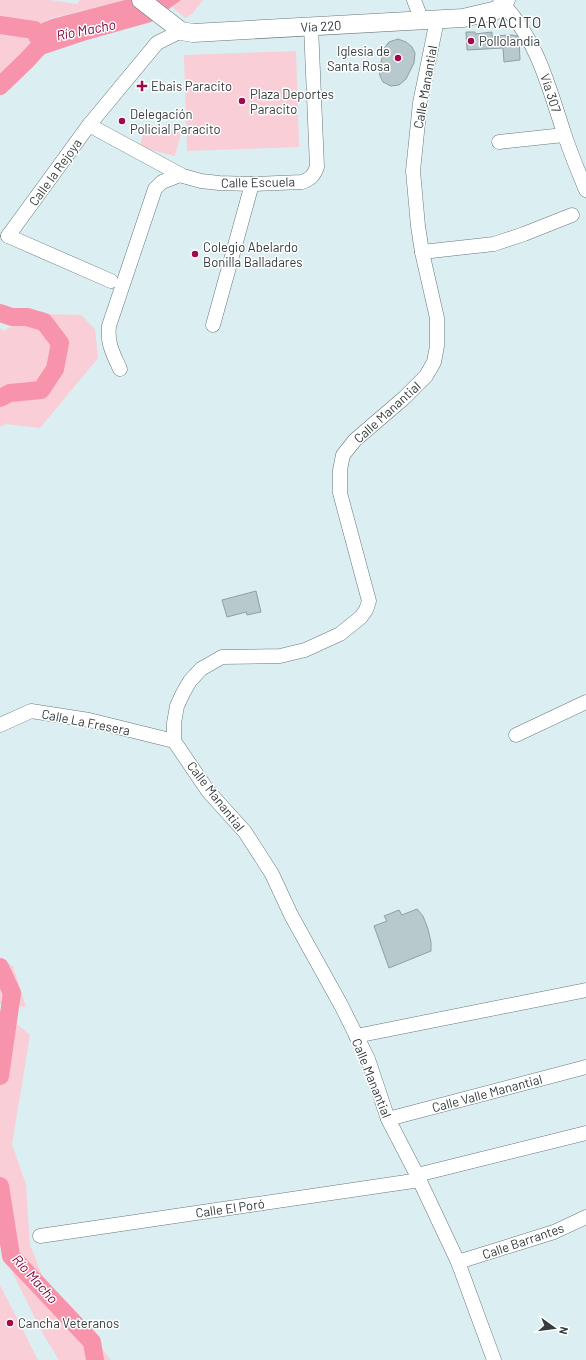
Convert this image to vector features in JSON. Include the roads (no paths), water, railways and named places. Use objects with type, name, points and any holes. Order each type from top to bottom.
[{"type":"main road","points":[[141,0],[177,28]]},
{"type":"main road","name":"Vía 220","points":[[177,28],[193,33],[463,18],[497,10],[505,2]]},
{"type":"street","points":[[414,0],[429,20]]},
{"type":"street","name":"Vía 307","points":[[505,2],[527,35],[542,66],[564,135],[586,190]]},
{"type":"street","name":"Calle Manantial","points":[[429,20],[413,171],[422,252],[437,318],[437,346],[434,362],[426,376],[404,398],[355,440],[343,455],[340,470],[340,493],[369,601],[366,610],[361,618],[340,634],[305,650],[280,656],[222,657],[201,669],[190,681],[177,706],[174,723],[174,741],[208,791],[245,832],[272,874],[291,916],[341,1005],[368,1059],[388,1119],[419,1177],[458,1262],[494,1360]]},
{"type":"street","name":"Calle Escuela","points":[[89,125],[180,175],[207,182],[219,184],[252,184],[302,182],[309,179],[314,174],[317,166],[311,26]]},
{"type":"street","name":"Calle la Rejoya","points":[[111,281],[4,238],[89,125],[157,43],[177,28]]},
{"type":"street","points":[[499,142],[564,135]]},
{"type":"street","points":[[120,369],[109,345],[109,326],[155,190],[162,182],[180,175]]},
{"type":"street","points":[[212,325],[252,184]]},
{"type":"street","points":[[422,252],[494,244],[572,215]]},
{"type":"street","points":[[516,735],[586,702]]},
{"type":"street","name":"Calle La Fresera","points":[[0,725],[31,711],[89,720],[174,741]]},
{"type":"street","points":[[356,1036],[586,990]]},
{"type":"street","name":"Calle Valle Manantial","points":[[388,1119],[586,1067]]},
{"type":"street","name":"Calle El Poró","points":[[40,1236],[419,1177],[586,1133]]},
{"type":"street","name":"Calle Barrantes","points":[[458,1262],[554,1232],[586,1217]]},
{"type":"water","points":[[125,0],[181,0],[151,22],[87,40],[27,60],[48,37],[37,36],[34,30],[42,23]]},
{"type":"waterway","points":[[0,25],[34,30],[37,36],[70,34]]},
{"type":"waterway","name":"Río Macho","points":[[0,86],[48,37]]},
{"type":"waterway","name":"Río Macho","points":[[0,313],[12,317],[27,317],[44,322],[60,343],[55,369],[41,390],[10,393],[0,398]]},
{"type":"waterway","name":"Río Macho","points":[[0,967],[12,993],[0,1076]]},
{"type":"waterway","name":"Río Macho","points":[[0,1186],[11,1256],[92,1342],[95,1360]]},
{"type":"place","name":"Pollolandia","points":[[471,41]]},
{"type":"place","name":"Iglesia de Santa Rosa","points":[[398,58]]},
{"type":"place","name":"Ebais Paracito","points":[[142,86]]},
{"type":"place","name":"Plaza Deportes Paracito","points":[[242,101]]},
{"type":"place","name":"Delegación Policial Paracito","points":[[122,121]]},
{"type":"place","name":"Colegio Abelardo Bonilla Balladares","points":[[195,254]]},
{"type":"place","name":"Cancha Veteranos","points":[[10,1323]]},
{"type":"district","name":"PARACITO","points":[[505,23]]}]
